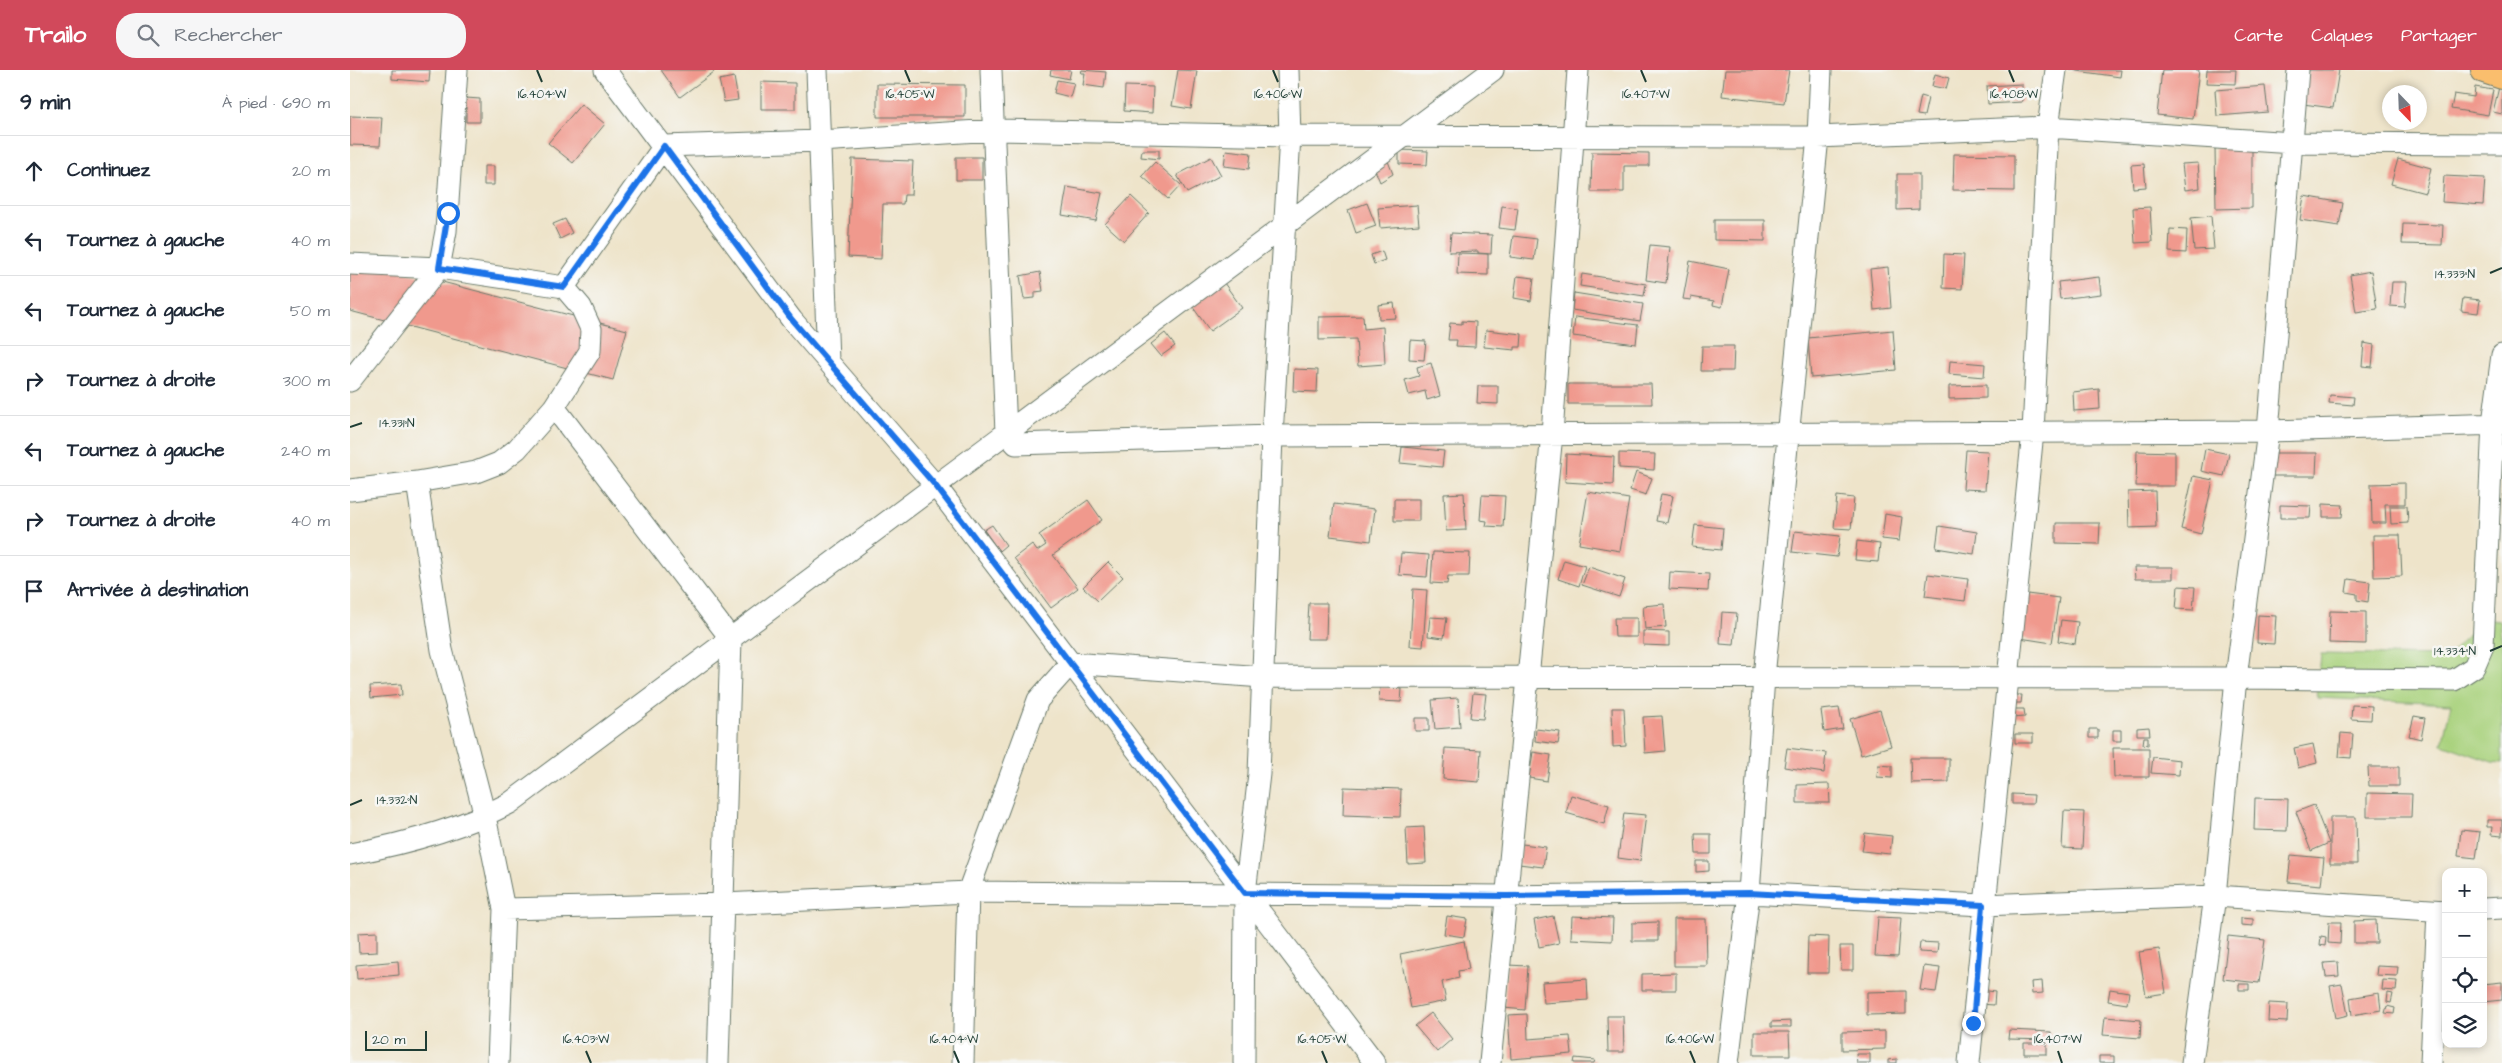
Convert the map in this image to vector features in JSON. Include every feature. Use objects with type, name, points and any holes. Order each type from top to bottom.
[{"type":"main road","points":[[2484,70],[2502,76]]},
{"type":"street","points":[[350,382],[439,268],[446,231],[457,70]]},
{"type":"street","points":[[605,70],[664,146],[792,320],[935,485],[1375,1063]]},
{"type":"street","points":[[818,70],[828,361]]},
{"type":"street","points":[[991,70],[1006,433],[1016,444],[1272,436],[2268,430],[2498,423]]},
{"type":"street","points":[[1244,1063],[1245,893],[1259,774],[1272,436],[1290,136],[1288,70]]},
{"type":"street","points":[[350,854],[486,816],[510,803],[1493,70]]},
{"type":"street","points":[[1490,1063],[1552,434],[1578,70]]},
{"type":"street","points":[[1728,1063],[1749,893],[1764,677],[1818,137],[1821,70]]},
{"type":"street","points":[[1969,1063],[1983,905],[2033,432],[2048,127],[2056,70]]},
{"type":"street","points":[[2192,1063],[2215,896],[2236,678],[2268,430],[2298,70]]},
{"type":"street","points":[[664,146],[820,141],[994,130],[1290,136],[1818,137],[2048,127],[2293,143],[2502,144]]},
{"type":"street","points":[[564,287],[664,146]]},
{"type":"street","points":[[350,264],[439,268],[564,287],[581,307],[591,329],[590,351],[554,407],[517,449],[499,463],[476,472],[417,482],[350,490]]},
{"type":"street","points":[[1071,663],[1263,677],[2454,680],[2474,668],[2484,646],[2502,355]]},
{"type":"street","points":[[554,407],[731,639],[718,1063]]},
{"type":"street","points":[[417,482],[442,650],[486,816],[504,909],[498,1063]]},
{"type":"street","points":[[963,1063],[968,892],[1038,700],[1071,663]]},
{"type":"street","points":[[504,909],[724,904],[968,892],[1506,896],[1749,893],[1983,905],[2215,896],[2442,911],[2431,1063]]},
{"type":"street","points":[[2487,909],[2502,908]]},
{"type":"green space","points":[[2485,618],[2499,621],[2502,643],[2502,763],[2492,762],[2442,744],[2451,704],[2317,698],[2321,654],[2448,656]]},
{"type":"building","points":[[392,70],[430,70],[429,82],[392,79]]},
{"type":"building","points":[[661,70],[713,70],[714,72],[680,97]]},
{"type":"building","points":[[1051,70],[1071,70],[1069,79],[1050,75]]},
{"type":"building","points":[[1082,70],[1106,72],[1104,88],[1083,85],[1085,73],[1081,73]]},
{"type":"building","points":[[1178,70],[1197,71],[1191,109],[1172,106]]},
{"type":"building","points":[[1725,70],[1789,70],[1784,103],[1722,96]]},
{"type":"building","points":[[2070,70],[2121,70],[2120,77]]},
{"type":"building","points":[[2162,70],[2199,70],[2193,119],[2157,115]]},
{"type":"building","points":[[2207,70],[2236,70],[2235,84],[2206,83]]},
{"type":"building","points":[[2309,70],[2339,70],[2333,108],[2303,104]]},
{"type":"building","points":[[1935,74],[1949,78],[1946,89],[1932,86]]},
{"type":"building","points":[[734,77],[738,100],[724,102],[719,80]]},
{"type":"building","points":[[1057,80],[1074,83],[1070,97],[1054,93]]},
{"type":"building","points":[[761,82],[795,83],[795,109],[761,109]]},
{"type":"building","points":[[877,84],[965,85],[965,117],[877,117]]},
{"type":"building","points":[[2022,84],[2022,102],[1988,104],[1987,86]]},
{"type":"building","points":[[1125,86],[1153,87],[1152,113],[1124,111]]},
{"type":"building","points":[[2265,86],[2268,112],[2217,116],[2215,90]]},
{"type":"building","points":[[2475,87],[2493,90],[2488,115],[2451,109],[2454,94],[2474,97]]},
{"type":"building","points":[[2499,87],[2502,88],[2502,114],[2493,112]]},
{"type":"building","points":[[1921,96],[1928,98],[1924,116],[1917,115]]},
{"type":"building","points":[[466,98],[480,99],[480,122],[466,122]]},
{"type":"building","points":[[581,104],[605,124],[573,163],[548,143]]},
{"type":"building","points":[[350,116],[382,117],[380,146],[350,145]]},
{"type":"building","points":[[2252,147],[2252,208],[2216,209],[2215,148]]},
{"type":"building","points":[[1142,150],[1159,150],[1159,159],[1141,157]]},
{"type":"building","points":[[1226,150],[1251,153],[1249,169],[1224,166]]},
{"type":"building","points":[[1399,150],[1428,151],[1427,165],[1399,164]]},
{"type":"building","points":[[1592,152],[1649,153],[1649,166],[1624,166],[1624,192],[1591,192]]},
{"type":"building","points":[[1954,154],[2014,155],[2014,191],[1953,190]]},
{"type":"building","points":[[956,157],[982,157],[982,180],[956,180]]},
{"type":"building","points":[[1211,157],[1221,175],[1187,193],[1177,175]]},
{"type":"building","points":[[852,159],[913,161],[911,195],[904,195],[903,204],[883,204],[881,259],[848,257]]},
{"type":"building","points":[[2398,159],[2431,168],[2425,193],[2391,184]]},
{"type":"building","points":[[1388,161],[1393,174],[1380,182],[1375,170]]},
{"type":"building","points":[[1155,162],[1181,185],[1168,199],[1142,176]]},
{"type":"building","points":[[2198,163],[2200,188],[2185,190],[2182,164]]},
{"type":"building","points":[[2144,164],[2146,187],[2133,188],[2131,165]]},
{"type":"building","points":[[484,166],[494,166],[494,185],[484,185]]},
{"type":"building","points":[[1897,174],[1919,174],[1919,209],[1897,210]]},
{"type":"building","points":[[2444,176],[2485,178],[2483,205],[2442,202]]},
{"type":"building","points":[[1067,187],[1102,193],[1096,221],[1062,215]]},
{"type":"building","points":[[1131,196],[1149,213],[1124,241],[1105,224]]},
{"type":"building","points":[[2304,196],[2343,203],[2339,226],[2300,220]]},
{"type":"building","points":[[1367,203],[1376,226],[1356,233],[1348,210]]},
{"type":"building","points":[[1417,205],[1419,225],[1380,228],[1378,208]]},
{"type":"building","points":[[1502,206],[1518,208],[1515,230],[1499,228]]},
{"type":"building","points":[[2150,207],[2152,242],[2135,243],[2133,208]]},
{"type":"building","points":[[2211,216],[2214,249],[2194,250],[2191,218]]},
{"type":"building","points":[[565,219],[572,233],[560,239],[553,224]]},
{"type":"building","points":[[1714,220],[1765,220],[1765,241],[1714,240]]},
{"type":"building","points":[[2403,224],[2443,225],[2442,245],[2402,244]]},
{"type":"building","points":[[2170,229],[2187,230],[2186,253],[2169,252]]},
{"type":"building","points":[[1451,233],[1492,235],[1491,254],[1478,253],[1478,251],[1449,252]]},
{"type":"building","points":[[1513,236],[1537,239],[1534,260],[1510,257]]},
{"type":"building","points":[[1650,245],[1670,247],[1666,283],[1646,280]]},
{"type":"building","points":[[1382,251],[1385,260],[1374,264],[1371,255]]},
{"type":"building","points":[[1458,253],[1488,254],[1488,275],[1457,274]]},
{"type":"building","points":[[1944,254],[1964,255],[1962,289],[1943,288]]},
{"type":"building","points":[[350,258],[627,330],[613,380],[350,311]]},
{"type":"building","points":[[1690,261],[1729,269],[1722,307],[1713,305],[1714,301],[1691,297],[1691,300],[1683,299]]},
{"type":"building","points":[[1888,267],[1891,308],[1874,310],[1870,269]]},
{"type":"building","points":[[2371,271],[2377,309],[2356,312],[2350,275]]},
{"type":"building","points":[[1040,272],[1043,291],[1035,292],[1035,298],[1024,299],[1020,276]]},
{"type":"building","points":[[1582,274],[1646,284],[1644,296],[1580,286]]},
{"type":"building","points":[[1517,276],[1534,278],[1531,301],[1514,298]]},
{"type":"building","points":[[2099,277],[2101,294],[2060,299],[2058,282]]},
{"type":"building","points":[[2392,282],[2407,282],[2405,307],[2390,306]]},
{"type":"building","points":[[1224,283],[1242,308],[1210,331],[1192,306]]},
{"type":"building","points":[[1574,293],[1643,304],[1640,321],[1572,310]]},
{"type":"building","points":[[2463,298],[2480,300],[2478,313],[2461,311]]},
{"type":"building","points":[[1394,303],[1396,318],[1379,319],[1378,305]]},
{"type":"building","points":[[1363,316],[1364,329],[1383,327],[1385,364],[1358,366],[1356,339],[1319,340],[1319,317]]},
{"type":"building","points":[[1575,317],[1638,325],[1636,344],[1573,336]]},
{"type":"building","points":[[1462,321],[1476,322],[1475,347],[1456,346],[1457,340],[1448,340],[1450,323],[1462,324]]},
{"type":"building","points":[[1486,330],[1522,334],[1521,347],[1515,347],[1515,350],[1484,347]]},
{"type":"building","points":[[1893,330],[1896,370],[1811,378],[1808,338]]},
{"type":"building","points":[[1165,333],[1175,346],[1161,356],[1151,344]]},
{"type":"building","points":[[1410,340],[1426,341],[1424,360],[1409,359]]},
{"type":"building","points":[[2364,343],[2374,345],[2372,367],[2362,366]]},
{"type":"building","points":[[1702,346],[1734,346],[1733,371],[1701,371]]},
{"type":"building","points":[[1950,361],[1985,364],[1984,377],[1949,374]]},
{"type":"building","points":[[1431,363],[1440,396],[1427,400],[1425,391],[1409,395],[1405,380],[1419,376],[1417,367]]},
{"type":"building","points":[[1294,369],[1318,370],[1317,392],[1293,391]]},
{"type":"building","points":[[1568,384],[1651,384],[1652,404],[1568,404]]},
{"type":"building","points":[[1986,385],[1986,398],[1949,399],[1949,386]]},
{"type":"building","points":[[1478,386],[1498,386],[1498,404],[1477,403]]},
{"type":"building","points":[[2099,389],[2100,409],[2074,411],[2073,392]]},
{"type":"building","points":[[2330,395],[2354,397],[2353,405],[2329,403]]},
{"type":"building","points":[[1402,447],[1444,451],[1442,467],[1400,463]]},
{"type":"building","points":[[2205,449],[2229,454],[2224,476],[2201,471]]},
{"type":"building","points":[[1966,450],[1988,451],[1985,490],[1963,489]]},
{"type":"building","points":[[2137,451],[2175,452],[2175,486],[2136,486]]},
{"type":"building","points":[[1619,453],[1655,454],[1654,470],[1619,468]]},
{"type":"building","points":[[2270,453],[2317,453],[2316,476],[2270,476]]},
{"type":"building","points":[[1566,454],[1614,457],[1613,485],[1565,482]]},
{"type":"building","points":[[1636,472],[1652,478],[1646,495],[1630,490]]},
{"type":"building","points":[[2193,476],[2213,480],[2201,534],[2181,529]]},
{"type":"building","points":[[2405,483],[2405,504],[2385,504],[2386,523],[2372,523],[2371,484]]},
{"type":"building","points":[[2155,491],[2156,527],[2129,528],[2128,492]]},
{"type":"building","points":[[1588,492],[1629,499],[1620,551],[1579,544]]},
{"type":"building","points":[[1464,493],[1466,530],[1446,531],[1444,494]]},
{"type":"building","points":[[1661,494],[1673,496],[1667,523],[1656,521]]},
{"type":"building","points":[[1482,495],[1505,496],[1503,527],[1486,526],[1487,521],[1480,520]]},
{"type":"building","points":[[1837,496],[1854,498],[1851,529],[1834,528]]},
{"type":"building","points":[[1394,499],[1419,499],[1419,521],[1394,521]]},
{"type":"building","points":[[1088,500],[1102,520],[1053,555],[1078,588],[1051,608],[1014,558],[1032,544],[1037,551],[1046,545],[1039,535]]},
{"type":"building","points":[[1334,504],[1375,509],[1371,541],[1330,536]]},
{"type":"building","points":[[2323,504],[2343,505],[2342,517],[2323,517]]},
{"type":"building","points":[[2280,505],[2311,506],[2310,518],[2280,518]]},
{"type":"building","points":[[2390,506],[2407,506],[2408,523],[2391,524]]},
{"type":"building","points":[[1885,514],[1902,517],[1899,541],[1882,539]]},
{"type":"building","points":[[2056,523],[2100,523],[2099,544],[2056,543]]},
{"type":"building","points":[[992,525],[1006,545],[999,551],[984,530]]},
{"type":"building","points":[[1695,525],[1723,528],[1721,550],[1692,547]]},
{"type":"building","points":[[1939,526],[1977,532],[1974,554],[1936,548]]},
{"type":"building","points":[[1795,531],[1840,536],[1837,557],[1792,552]]},
{"type":"building","points":[[2373,535],[2400,535],[2402,576],[2374,577]]},
{"type":"building","points":[[1857,541],[1880,544],[1878,562],[1855,560]]},
{"type":"building","points":[[1433,552],[1470,553],[1469,576],[1448,576],[1447,584],[1431,583]]},
{"type":"building","points":[[1401,553],[1429,555],[1427,577],[1399,575]]},
{"type":"building","points":[[1564,560],[1585,566],[1579,586],[1558,579]]},
{"type":"building","points":[[1108,562],[1123,577],[1098,601],[1083,587]]},
{"type":"building","points":[[1589,567],[1625,579],[1619,597],[1582,585]]},
{"type":"building","points":[[2134,567],[2173,567],[2173,579],[2135,579]]},
{"type":"building","points":[[1670,572],[1709,574],[1708,591],[1669,589]]},
{"type":"building","points":[[1928,574],[1968,579],[1965,601],[1925,596]]},
{"type":"building","points":[[2348,579],[2370,582],[2368,602],[2357,600],[2357,594],[2346,592]]},
{"type":"building","points":[[2178,586],[2195,587],[2193,610],[2176,609]]},
{"type":"building","points":[[1413,589],[1427,590],[1423,647],[1410,646]]},
{"type":"building","points":[[2027,594],[2059,598],[2052,643],[2020,638]]},
{"type":"building","points":[[1309,603],[1327,603],[1326,639],[1307,639]]},
{"type":"building","points":[[1664,604],[1666,627],[1645,629],[1643,606]]},
{"type":"building","points":[[2330,611],[2366,612],[2366,644],[2329,643]]},
{"type":"building","points":[[1722,612],[1737,613],[1734,645],[1720,644]]},
{"type":"building","points":[[2258,615],[2276,616],[2274,644],[2257,643]]},
{"type":"building","points":[[1430,617],[1447,618],[1444,638],[1428,636]]},
{"type":"building","points":[[1614,618],[1637,618],[1637,637],[1615,637]]},
{"type":"building","points":[[2061,620],[2078,622],[2075,644],[2058,641]]},
{"type":"building","points":[[1643,631],[1669,632],[1669,646],[1643,645]]},
{"type":"building","points":[[401,684],[402,695],[371,698],[370,686]]},
{"type":"building","points":[[1380,687],[1402,689],[1401,702],[1379,701]]},
{"type":"building","points":[[1473,693],[1486,694],[1483,719],[1470,718]]},
{"type":"building","points":[[2009,695],[2022,695],[2021,703],[2009,703]]},
{"type":"building","points":[[1458,698],[1460,727],[1435,729],[1432,700]]},
{"type":"building","points":[[2352,705],[2372,706],[2371,720],[2351,719]]},
{"type":"building","points":[[1612,708],[1624,708],[1626,746],[1613,747]]},
{"type":"building","points":[[1839,708],[1843,729],[1824,732],[1821,710]]},
{"type":"building","points":[[2011,709],[2024,709],[2025,717],[2011,718]]},
{"type":"building","points":[[1880,710],[1891,746],[1861,755],[1850,719]]},
{"type":"building","points":[[1662,716],[1665,751],[1645,753],[1643,717]]},
{"type":"building","points":[[2414,716],[2425,718],[2421,739],[2409,736]]},
{"type":"building","points":[[1415,718],[1429,718],[1429,731],[1415,731]]},
{"type":"building","points":[[2149,727],[2150,735],[2137,735],[2137,728]]},
{"type":"building","points":[[1536,729],[1560,732],[1558,744],[1535,741]]},
{"type":"building","points":[[2089,729],[2098,729],[2098,738],[2089,738]]},
{"type":"building","points":[[2113,730],[2121,730],[2121,741],[2113,741]]},
{"type":"building","points":[[2341,733],[2353,734],[2351,758],[2339,757]]},
{"type":"building","points":[[2015,734],[2033,734],[2033,743],[2015,743]]},
{"type":"building","points":[[2144,737],[2148,737],[2148,745],[2143,744]]},
{"type":"building","points":[[2313,744],[2317,763],[2298,768],[2294,748]]},
{"type":"building","points":[[1445,748],[1481,750],[1479,782],[1443,779]]},
{"type":"building","points":[[1787,748],[1826,753],[1824,773],[1784,767]]},
{"type":"building","points":[[2113,748],[2149,748],[2149,777],[2114,777]]},
{"type":"building","points":[[1533,752],[1551,755],[1547,781],[1529,778]]},
{"type":"building","points":[[2153,757],[2180,760],[2179,775],[2151,773]]},
{"type":"building","points":[[1910,758],[1949,758],[1949,782],[1911,783]]},
{"type":"building","points":[[1878,765],[1892,766],[1892,778],[1877,777]]},
{"type":"building","points":[[2368,767],[2399,767],[2399,786],[2369,786]]},
{"type":"building","points":[[1829,784],[1830,803],[1797,803],[1797,785]]},
{"type":"building","points":[[1344,787],[1401,789],[1400,817],[1343,815]]},
{"type":"building","points":[[2367,793],[2412,794],[2411,817],[2367,817]]},
{"type":"building","points":[[2012,794],[2034,795],[2033,804],[2012,804]]},
{"type":"building","points":[[1571,795],[1609,805],[1604,824],[1566,813]]},
{"type":"building","points":[[2255,798],[2288,799],[2287,831],[2254,830]]},
{"type":"building","points":[[2314,805],[2329,843],[2311,851],[2296,812]]},
{"type":"building","points":[[2064,811],[2084,812],[2082,849],[2062,848]]},
{"type":"building","points":[[1624,813],[1646,815],[1640,861],[1618,858]]},
{"type":"building","points":[[2330,817],[2356,817],[2357,864],[2330,864]]},
{"type":"building","points":[[2487,820],[2502,820],[2502,836],[2491,835],[2492,827],[2487,827]]},
{"type":"building","points":[[1424,827],[1426,863],[1408,864],[1406,828]]},
{"type":"building","points":[[2461,830],[2480,832],[2476,858],[2458,856]]},
{"type":"building","points":[[1865,833],[1892,836],[1890,854],[1862,851]]},
{"type":"building","points":[[1695,834],[1711,834],[1711,854],[1696,854]]},
{"type":"building","points":[[1522,844],[1546,847],[1543,867],[1519,864]]},
{"type":"building","points":[[2291,855],[2324,858],[2321,885],[2288,882]]},
{"type":"building","points":[[1696,861],[1709,861],[1709,871],[1696,872]]},
{"type":"building","points":[[1447,916],[1467,919],[1464,937],[1444,934]]},
{"type":"building","points":[[1553,916],[1559,943],[1539,947],[1534,920]]},
{"type":"building","points":[[1572,916],[1613,918],[1612,941],[1571,939]]},
{"type":"building","points":[[1878,917],[1901,918],[1898,957],[1875,956]]},
{"type":"building","points":[[2241,918],[2253,919],[2253,926],[2241,925]]},
{"type":"building","points":[[1674,919],[1706,919],[1707,966],[1674,966]]},
{"type":"building","points":[[2376,920],[2377,943],[2354,943],[2354,921]]},
{"type":"building","points":[[1658,922],[1658,941],[1632,941],[1632,923]]},
{"type":"building","points":[[2329,922],[2341,922],[2340,944],[2328,943]]},
{"type":"building","points":[[377,932],[377,952],[359,953],[358,933]]},
{"type":"building","points":[[1808,936],[1829,937],[1828,973],[1807,973]]},
{"type":"building","points":[[2228,936],[2265,940],[2259,983],[2223,979]]},
{"type":"building","points":[[2321,936],[2326,937],[2325,946],[2320,945]]},
{"type":"building","points":[[1464,941],[1469,969],[1458,971],[1459,978],[1442,982],[1446,1001],[1411,1008],[1400,954]]},
{"type":"building","points":[[1920,942],[1938,943],[1937,953],[1919,952]]},
{"type":"building","points":[[1840,946],[1853,946],[1853,970],[1841,970]]},
{"type":"building","points":[[2159,949],[2166,993],[2146,996],[2139,952]]},
{"type":"building","points":[[398,961],[399,975],[357,979],[356,965]]},
{"type":"building","points":[[2338,962],[2339,976],[2326,977],[2324,963]]},
{"type":"building","points":[[1507,965],[1528,966],[1525,1010],[1504,1008]]},
{"type":"building","points":[[1924,966],[1940,968],[1936,992],[1920,990]]},
{"type":"building","points":[[2377,966],[2398,967],[2397,976],[2376,975]]},
{"type":"building","points":[[1676,973],[1676,990],[1642,990],[1642,974]]},
{"type":"building","points":[[1587,979],[1588,1000],[1544,1003],[1542,982]]},
{"type":"building","points":[[2383,980],[2397,981],[2396,991],[2382,990]]},
{"type":"building","points":[[2042,981],[2043,993],[2032,994],[2031,982]]},
{"type":"building","points":[[2502,982],[2502,1000],[2487,1002],[2487,984]]},
{"type":"building","points":[[2239,984],[2249,984],[2249,990],[2239,990]]},
{"type":"building","points":[[2342,984],[2348,1015],[2336,1018],[2330,986]]},
{"type":"building","points":[[2110,989],[2129,992],[2127,1004],[2108,1001]]},
{"type":"building","points":[[1982,990],[1995,992],[1994,1005],[1980,1004]]},
{"type":"building","points":[[1906,991],[1906,1014],[1867,1015],[1867,992]]},
{"type":"building","points":[[2379,993],[2381,1010],[2352,1015],[2350,998]]},
{"type":"building","points":[[2388,993],[2393,994],[2391,1003],[2387,1002]]},
{"type":"building","points":[[2269,1003],[2288,1004],[2287,1022],[2268,1021]]},
{"type":"building","points":[[2387,1006],[2395,1008],[2394,1014],[2385,1013]]},
{"type":"building","points":[[1431,1013],[1452,1039],[1437,1052],[1415,1026]]},
{"type":"building","points":[[1527,1014],[1528,1039],[1570,1036],[1572,1054],[1511,1059],[1508,1015]]},
{"type":"building","points":[[1607,1016],[1623,1016],[1624,1052],[1608,1052]]},
{"type":"building","points":[[2105,1017],[2141,1020],[2140,1038],[2103,1035]]},
{"type":"building","points":[[1791,1021],[1791,1027],[1771,1027],[1771,1022]]},
{"type":"building","points":[[2009,1030],[2051,1032],[2051,1040],[2008,1039]]},
{"type":"building","points":[[1885,1031],[1885,1049],[1842,1050],[1842,1032]]},
{"type":"building","points":[[1754,1032],[1789,1032],[1790,1055],[1754,1055]]},
{"type":"building","points":[[2024,1043],[2047,1043],[2047,1054],[2024,1054]]},
{"type":"building","points":[[1856,1054],[1870,1054],[1870,1063],[1857,1063]]},
{"type":"building","points":[[2099,1056],[2114,1056],[2114,1063],[2099,1063]]},
{"type":"building","points":[[1575,1058],[1595,1060],[1594,1063],[1574,1063]]},
{"type":"building","points":[[1897,1059],[1897,1063],[1888,1063],[1888,1060]]},
{"type":"route","points":[[448,213],[439,268],[564,287],[664,146],[792,320],[935,485],[1245,893],[1506,896],[1749,893],[1983,905],[1973,1023]]}]
